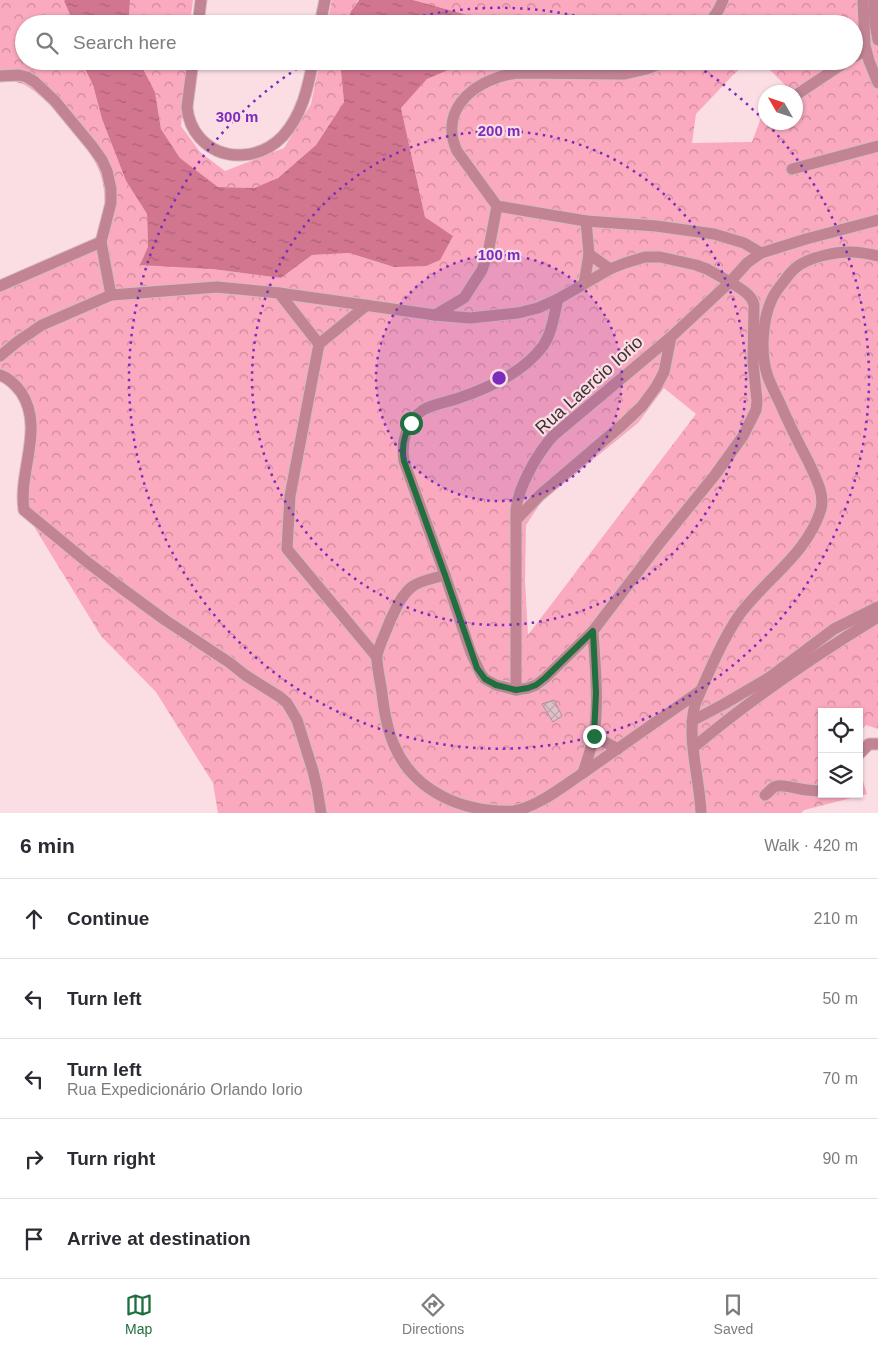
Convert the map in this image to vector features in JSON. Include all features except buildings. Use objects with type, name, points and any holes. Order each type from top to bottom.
[{"type":"street","points":[[199,15],[201,0]]},
{"type":"street","points":[[322,15],[325,0]]},
{"type":"street","points":[[716,15],[723,0]]},
{"type":"street","points":[[863,0],[866,50],[878,83]]},
{"type":"street","points":[[874,0],[878,40]]},
{"type":"street","points":[[192,70],[187,107],[191,126],[202,140],[215,150],[232,155],[241,155],[258,152],[275,143],[290,127],[302,106],[311,70]]},
{"type":"street","points":[[647,70],[625,74],[518,73],[496,77],[474,90],[465,98],[454,114],[451,128],[452,141],[496,206],[586,221],[656,226],[714,234],[744,243],[761,253],[878,220]]},
{"type":"street","points":[[803,90],[834,70]]},
{"type":"street","points":[[0,76],[20,75],[35,82],[55,101],[102,160],[109,181],[111,196],[101,242],[111,295]]},
{"type":"street","points":[[792,169],[878,146]]},
{"type":"street","points":[[435,315],[464,298],[476,280],[486,262],[496,206]]},
{"type":"street","points":[[584,284],[589,254],[586,221]]},
{"type":"street","points":[[0,286],[101,242]]},
{"type":"street","points":[[701,813],[692,721],[694,708],[701,690],[725,640],[741,613],[806,539],[821,507],[822,499],[817,480],[767,376],[764,339],[767,314],[772,299],[794,268],[805,262],[845,252],[878,256]]},
{"type":"street","name":"Rua Laercio Iorio","points":[[516,690],[516,502],[524,480],[541,452],[554,436],[670,337],[730,282],[747,263],[761,253]]},
{"type":"street","points":[[589,254],[610,269]]},
{"type":"street","points":[[0,356],[23,337],[42,325],[111,295],[217,287],[279,293],[435,315],[470,318],[518,314],[538,308],[558,299],[610,269],[638,259],[660,257],[703,267],[746,292],[753,300],[754,306],[752,354],[757,406],[752,418],[732,452],[593,631],[536,685],[516,690],[496,685],[485,679],[471,653],[404,461],[402,446],[407,430],[414,419],[426,409],[466,396],[521,368],[543,346],[558,299]]},
{"type":"street","points":[[279,293],[319,344]]},
{"type":"street","points":[[464,298],[470,318]]},
{"type":"street","points":[[367,305],[319,344],[290,496],[287,549],[376,656],[389,730],[402,760],[417,780],[449,803],[477,811],[515,810],[535,803],[584,773],[701,690]]},
{"type":"street","points":[[538,308],[552,322]]},
{"type":"street","points":[[516,520],[540,494],[622,425],[650,396],[664,372],[670,337]]},
{"type":"street","points":[[0,375],[17,387],[27,402],[30,411],[31,428],[23,495],[24,510],[124,590],[245,675],[280,696],[287,703],[297,720],[313,771],[318,788],[321,813]]},
{"type":"street","points":[[524,480],[540,494]]},
{"type":"street","points":[[376,656],[394,613],[406,593],[414,586],[445,575]]},
{"type":"street","points":[[692,721],[770,677],[834,629],[878,607]]},
{"type":"street","points":[[694,747],[721,724],[832,645],[878,617]]},
{"type":"street","points":[[584,773],[594,736],[596,693],[593,631]]},
{"type":"street","points":[[594,736],[618,749]]},
{"type":"street","points":[[860,753],[869,744],[878,744]]},
{"type":"street","points":[[765,795],[773,788],[779,786],[818,791]]},
{"type":"green space","points":[[0,0],[65,0],[70,15],[15,15],[15,70],[86,70],[93,85],[102,119],[126,181],[147,214],[148,247],[212,269],[281,278],[312,255],[349,253],[394,267],[453,236],[425,217],[401,108],[427,79],[448,70],[739,70],[696,114],[692,143],[752,142],[758,126],[758,130],[803,130],[803,85],[785,85],[770,70],[863,70],[863,15],[467,15],[413,0],[878,0],[878,729],[866,725],[863,728],[863,708],[818,708],[818,798],[851,798],[804,810],[801,813],[218,813],[213,783],[156,692],[101,636],[24,510],[27,403],[9,385],[0,380],[0,284],[101,242],[105,199],[100,173],[88,150],[67,123],[44,99],[33,90],[17,82],[0,81]],"holes":[[[664,388],[696,414],[528,635],[525,581],[526,525],[542,501],[638,423]]]},
{"type":"green space","points":[[130,0],[193,0],[191,15],[129,15]]},
{"type":"green space","points":[[332,0],[358,0],[350,15],[329,15]]},
{"type":"green space","points":[[144,70],[186,70],[181,126],[200,152],[225,171],[284,148],[311,104],[318,70],[341,70],[344,102],[316,145],[278,178],[254,188],[218,187],[180,158],[161,129],[155,92]]},
{"type":"green space","points":[[863,781],[867,794],[863,795]]},
{"type":"water","points":[[130,0],[129,15],[70,15],[64,1]]},
{"type":"water","points":[[359,0],[413,0],[467,15],[350,15]]},
{"type":"water","points":[[86,70],[144,70],[155,92],[161,129],[180,158],[218,187],[254,188],[278,178],[316,145],[344,102],[341,70],[448,70],[427,79],[401,108],[425,217],[453,236],[440,260],[426,266],[394,267],[349,253],[312,255],[281,278],[212,269],[140,265],[148,247],[147,214],[126,181],[102,119],[93,85]]},
{"type":"route","points":[[411,423],[402,446],[406,470],[477,668],[490,683],[516,690],[528,688],[545,678],[593,631],[596,673],[594,736]]}]
